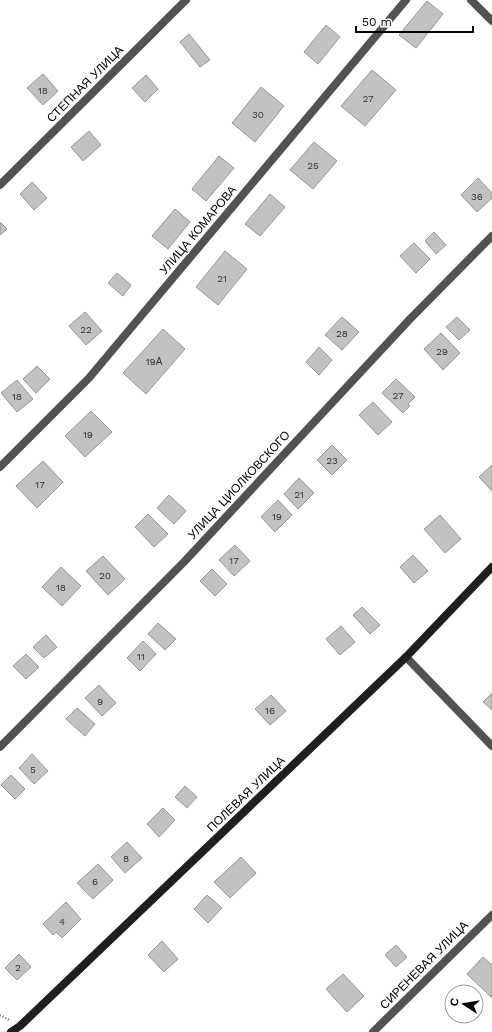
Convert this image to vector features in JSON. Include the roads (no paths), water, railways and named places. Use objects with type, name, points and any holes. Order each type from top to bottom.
[{"type":"street","name":"СТЕПНАЯ УЛИЦА","points":[[0,185],[186,0]]},
{"type":"street","name":"УЛИЦА КОМАРОВА","points":[[0,467],[89,378],[406,0]]},
{"type":"street","points":[[471,0],[492,21]]},
{"type":"street","name":"УЛИЦА ЦИОЛКОВСКОГО","points":[[0,747],[184,562],[410,319],[492,236]]},
{"type":"street","name":"ПОЛЕВАЯ УЛИЦА","points":[[11,1032],[20,1026],[406,657],[492,566]]},
{"type":"street","points":[[406,657],[492,746]]},
{"type":"street","name":"СИРЕНЕВАЯ УЛИЦА","points":[[374,1032],[492,915]]}]
